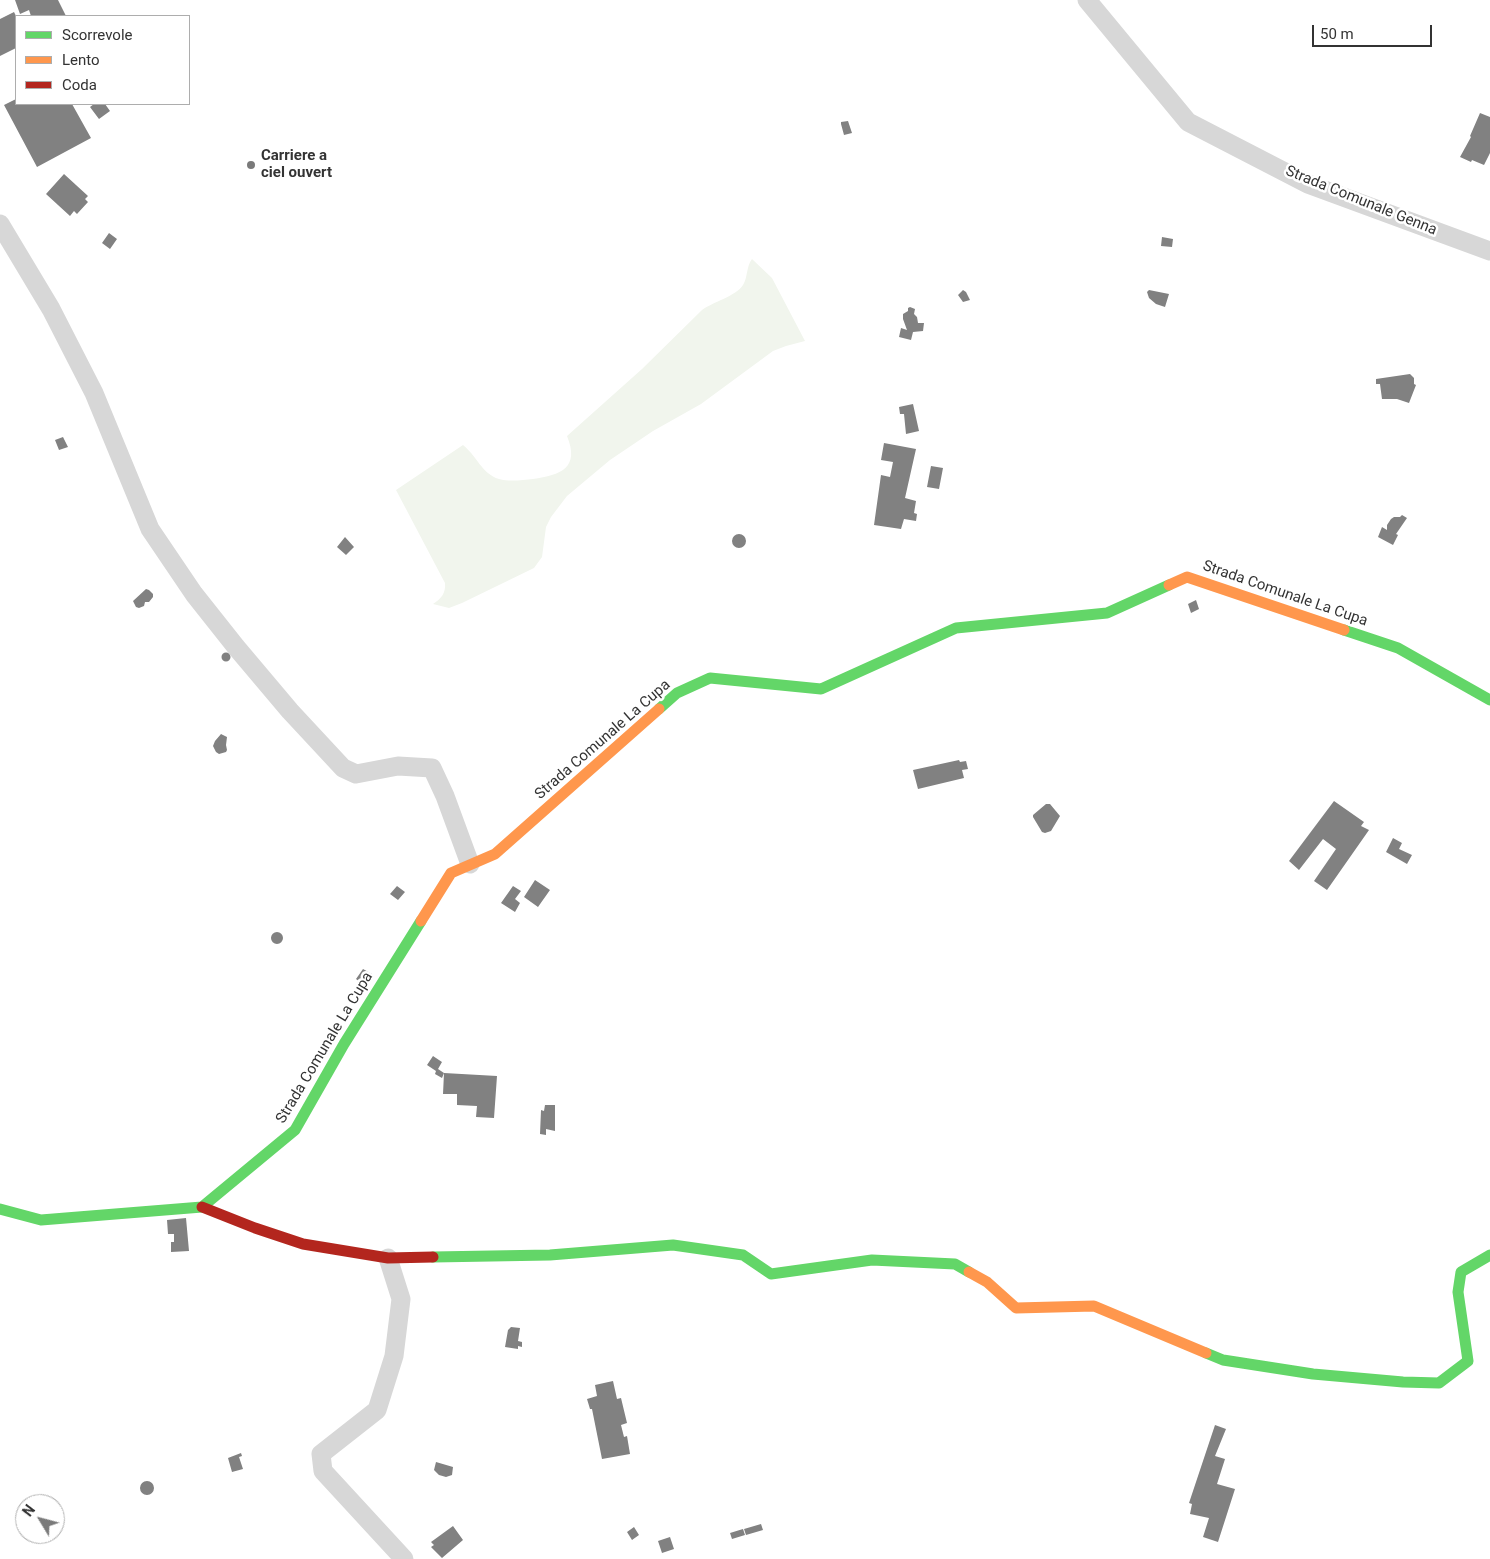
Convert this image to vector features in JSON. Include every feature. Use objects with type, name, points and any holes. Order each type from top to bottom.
[{"type":"street","name":"Strada Comunale Genna","points":[[1087,0],[1188,122],[1308,184],[1490,251]]},
{"type":"street","points":[[0,224],[52,309],[94,393],[150,529],[194,594],[284,704],[343,768],[356,774],[398,766],[432,768],[445,796],[470,864]]},
{"type":"street","name":"Strada Comunale La Cupa","points":[[202,1207],[295,1130],[344,1044],[451,873],[495,854],[676,693],[710,678],[821,689],[956,628],[1107,613],[1188,577],[1398,648],[1490,700]]},
{"type":"street","points":[[0,1209],[41,1220],[202,1207],[303,1244],[388,1258],[550,1255],[672,1245],[743,1255],[771,1274],[872,1260],[955,1264],[986,1282],[1016,1308],[1094,1306],[1223,1360],[1313,1374],[1403,1382],[1439,1383],[1468,1361],[1458,1292],[1461,1272],[1490,1255]]},
{"type":"street","points":[[388,1258],[401,1299],[394,1356],[377,1410],[321,1454],[323,1471],[404,1559]]},
{"type":"shaded area","points":[[752,259],[772,278],[805,341],[773,351],[701,404],[653,431],[610,460],[567,496],[546,527],[542,557],[534,568],[449,608],[433,604],[445,590],[445,583],[396,490],[463,445],[488,473],[499,479],[512,481],[533,479],[559,472],[569,463],[571,456],[567,436],[642,369],[702,310],[740,289],[745,282]]},
{"type":"building","points":[[15,0],[58,0],[66,15],[31,15],[29,10],[20,14]]},
{"type":"building","points":[[14,12],[16,15],[15,48],[0,56],[0,19]]},
{"type":"building","points":[[15,100],[15,105],[73,105],[91,138],[37,167],[4,105]]},
{"type":"building","points":[[93,105],[106,105],[110,111],[99,119],[90,107]]},
{"type":"building","points":[[1480,113],[1490,117],[1490,153],[1484,165],[1460,157],[1471,137]]},
{"type":"building","points":[[848,121],[852,133],[844,135],[841,122]]},
{"type":"building","points":[[64,174],[88,196],[85,199],[88,202],[77,214],[74,211],[70,216],[46,194]]},
{"type":"building","points":[[109,233],[117,239],[110,249],[102,243]]},
{"type":"building","points":[[1162,237],[1173,239],[1172,247],[1161,246]]},
{"type":"building","points":[[963,290],[970,300],[963,302],[958,295]]},
{"type":"building","points":[[1149,290],[1169,294],[1165,307],[1156,304],[1149,298],[1147,292]]},
{"type":"building","points":[[910,307],[915,309],[914,314],[917,317],[918,323],[924,323],[923,331],[913,332],[911,340],[899,337],[901,328],[907,330],[903,314]]},
{"type":"building","points":[[1410,374],[1414,378],[1414,384],[1416,385],[1409,403],[1397,399],[1382,399],[1380,384],[1376,384],[1376,379]]},
{"type":"building","points":[[913,404],[919,431],[906,434],[904,414],[900,414],[899,407]]},
{"type":"building","points":[[63,437],[68,447],[59,450],[55,440]]},
{"type":"building","points":[[884,443],[916,449],[905,498],[916,501],[914,513],[917,514],[916,521],[904,519],[901,529],[874,525],[881,475],[890,477],[893,462],[881,460]]},
{"type":"building","points":[[931,466],[943,468],[939,489],[927,487]]},
{"type":"building","points":[[1402,515],[1407,518],[1396,534],[1398,535],[1393,545],[1378,537],[1382,527],[1387,530],[1387,525],[1391,519]]},
{"type":"building","points":[[736,534],[742,534],[746,541],[742,548],[736,548],[732,544],[732,538]]},
{"type":"building","points":[[345,537],[354,547],[346,555],[337,547]]},
{"type":"building","points":[[146,589],[153,594],[153,597],[149,602],[145,602],[144,606],[136,607],[133,601]]},
{"type":"building","points":[[1196,600],[1199,609],[1191,613],[1188,604]]},
{"type":"building","points":[[226,652],[231,657],[226,662],[221,657]]},
{"type":"building","points":[[221,734],[227,737],[227,750],[219,754],[213,746]]},
{"type":"building","points":[[959,760],[960,762],[966,761],[968,769],[962,770],[964,778],[918,789],[913,770]]},
{"type":"building","points":[[1334,801],[1364,822],[1361,826],[1369,830],[1327,890],[1314,881],[1336,849],[1323,839],[1299,870],[1289,861]]},
{"type":"building","points":[[1046,804],[1050,804],[1060,816],[1051,831],[1045,833],[1042,832],[1033,815]]},
{"type":"building","points":[[1393,838],[1402,843],[1399,849],[1412,855],[1407,864],[1386,852]]},
{"type":"building","points":[[535,880],[550,890],[538,907],[524,897]]},
{"type":"building","points":[[397,886],[405,892],[398,900],[390,894]]},
{"type":"building","points":[[513,886],[521,891],[515,899],[520,903],[515,912],[501,903]]},
{"type":"building","points":[[277,932],[283,938],[277,944],[271,938]]},
{"type":"building","points":[[363,969],[372,974],[364,985],[356,979]]},
{"type":"building","points":[[433,1056],[442,1062],[438,1069],[444,1073],[442,1078],[435,1074],[436,1071],[427,1065]]},
{"type":"building","points":[[444,1073],[497,1076],[494,1118],[476,1117],[477,1106],[457,1105],[457,1094],[443,1094]]},
{"type":"building","points":[[545,1105],[555,1105],[555,1131],[546,1129],[546,1135],[540,1134],[541,1110],[544,1111]]},
{"type":"building","points":[[186,1218],[189,1251],[171,1252],[171,1242],[174,1242],[174,1234],[168,1234],[167,1220]]},
{"type":"building","points":[[511,1327],[520,1328],[518,1341],[522,1342],[522,1347],[518,1346],[518,1349],[505,1347],[508,1330]]},
{"type":"building","points":[[613,1381],[617,1399],[621,1398],[627,1423],[621,1425],[624,1437],[627,1436],[630,1454],[602,1459],[592,1409],[590,1409],[587,1399],[597,1396],[595,1385]]},
{"type":"building","points":[[1215,1425],[1226,1429],[1215,1456],[1225,1459],[1217,1484],[1235,1489],[1218,1542],[1203,1537],[1209,1518],[1190,1514],[1192,1504],[1189,1503]]},
{"type":"building","points":[[241,1453],[242,1456],[239,1457],[243,1469],[232,1472],[228,1458]]},
{"type":"building","points":[[436,1462],[453,1467],[452,1475],[446,1477],[439,1475],[434,1470]]},
{"type":"building","points":[[144,1481],[150,1481],[154,1488],[150,1495],[144,1495],[140,1491],[140,1485]]},
{"type":"building","points":[[761,1524],[763,1530],[746,1535],[744,1529]]},
{"type":"building","points":[[453,1526],[463,1540],[442,1558],[431,1547],[434,1545],[431,1542]]},
{"type":"building","points":[[634,1527],[639,1535],[632,1540],[627,1532]]},
{"type":"building","points":[[743,1529],[745,1535],[732,1539],[730,1533]]},
{"type":"building","points":[[670,1537],[674,1549],[662,1553],[658,1541]]},
{"type":"traffic: fast","points":[[659,709],[677,693],[710,678],[821,689],[956,628],[1107,613],[1169,585]]},
{"type":"traffic: fast","points":[[1344,630],[1398,648],[1490,700]]},
{"type":"traffic: fast","points":[[0,1209],[41,1220],[202,1207],[295,1130],[344,1044],[421,921]]},
{"type":"traffic: fast","points":[[433,1257],[550,1255],[673,1245],[743,1255],[771,1274],[872,1260],[955,1264],[969,1272]]},
{"type":"traffic: fast","points":[[1206,1353],[1223,1360],[1313,1374],[1403,1382],[1439,1383],[1468,1361],[1458,1292],[1461,1272],[1490,1255]]},
{"type":"traffic: slow","points":[[1169,585],[1187,577],[1344,630]]},
{"type":"traffic: slow","points":[[421,921],[451,873],[495,854],[659,709]]},
{"type":"traffic: slow","points":[[969,1272],[987,1282],[1016,1308],[1094,1306],[1206,1353]]},
{"type":"traffic: jam","points":[[202,1207],[303,1244],[388,1258],[433,1257]]},
{"type":"place","name":"Carriere a ciel ouvert","points":[[251,165]]}]
